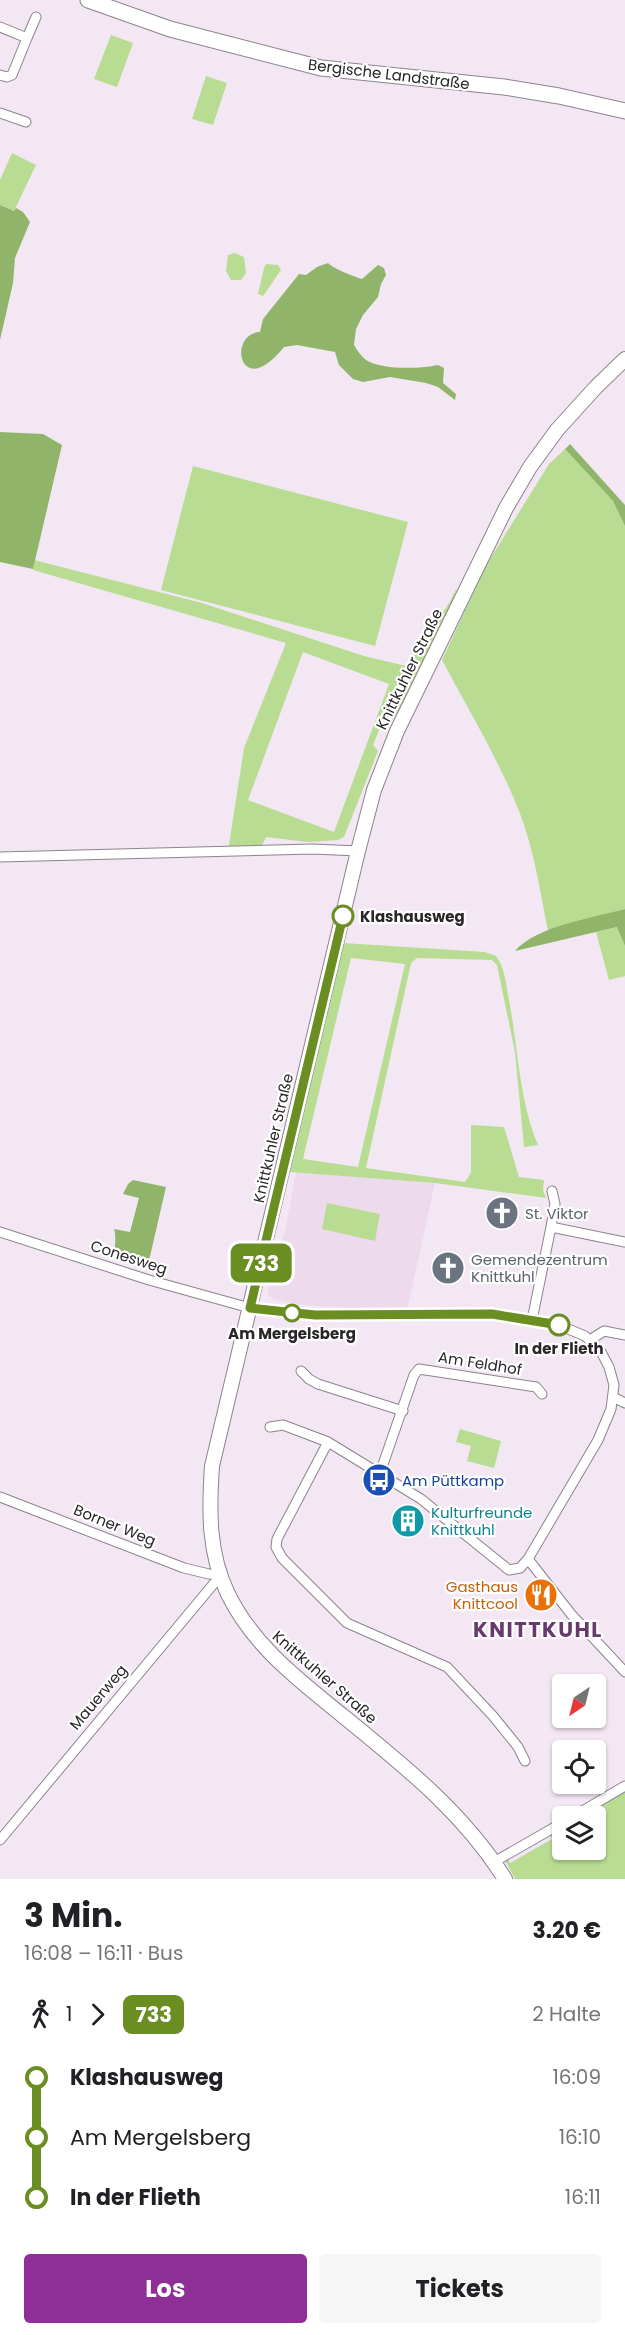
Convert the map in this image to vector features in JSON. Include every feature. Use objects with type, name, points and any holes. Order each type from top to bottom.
[{"type":"main road","name":"Bergische Landstraße","points":[[88,0],[170,29],[321,68],[504,87],[559,96],[625,111]]},
{"type":"street","points":[[0,75],[7,77],[12,75],[36,17]]},
{"type":"street","points":[[0,27],[27,38]]},
{"type":"street","points":[[0,113],[26,122]]},
{"type":"street","name":"Knittkuhler Straße","points":[[505,1879],[463,1822],[433,1791],[295,1677],[267,1650],[244,1622],[221,1575],[209,1523],[212,1466],[283,1162],[374,790],[397,731],[506,508],[530,467],[557,430],[625,359]]},
{"type":"street","points":[[0,857],[313,849],[358,850]]},
{"type":"street","points":[[532,1320],[555,1204],[552,1191]]},
{"type":"street","points":[[551,1227],[625,1242]]},
{"type":"street","name":"Conesweg","points":[[0,1232],[160,1283],[250,1308]]},
{"type":"street","points":[[250,1308],[315,1315],[492,1314],[532,1320],[573,1329],[590,1340],[600,1350],[613,1378],[613,1397],[607,1420],[598,1440],[528,1559],[520,1568],[510,1570],[427,1504],[328,1442],[283,1425],[270,1427]]},
{"type":"street","points":[[590,1340],[604,1331],[625,1335]]},
{"type":"street","name":"Am Feldhof","points":[[380,1473],[414,1375],[419,1369],[536,1387],[542,1394]]},
{"type":"street","points":[[301,1371],[318,1384],[403,1411]]},
{"type":"street","points":[[613,1397],[625,1403]]},
{"type":"street","points":[[328,1442],[277,1539],[276,1547],[279,1555],[346,1623],[447,1666],[493,1716],[518,1747],[525,1761]]},
{"type":"street","name":"Borner Weg","points":[[0,1497],[183,1568],[221,1575]]},
{"type":"street","points":[[528,1559],[571,1614],[625,1671]]},
{"type":"street","name":"Mauerweg","points":[[0,1840],[221,1575]]},
{"type":"street","points":[[591,1806],[625,1786]]},
{"type":"street","points":[[494,1862],[552,1829]]},
{"type":"shaded area","points":[[296,1172],[435,1183],[407,1310],[296,1304],[275,1300],[267,1294],[286,1226]]},
{"type":"green space","points":[[111,35],[133,43],[117,87],[94,79]]},
{"type":"green space","points":[[206,76],[227,83],[213,125],[192,119]]},
{"type":"green space","points":[[12,153],[36,165],[14,211],[0,205],[0,180]]},
{"type":"green space","points":[[0,205],[14,211],[16,208],[23,212],[30,222],[15,258],[13,283],[0,340]]},
{"type":"green space","points":[[235,253],[244,257],[246,273],[241,280],[231,280],[226,271],[228,255]]},
{"type":"green space","points":[[328,263],[362,279],[378,265],[384,268],[386,275],[378,297],[363,315],[356,329],[354,345],[362,357],[381,366],[411,368],[438,365],[444,368],[443,383],[456,394],[455,400],[438,387],[426,383],[390,377],[363,382],[353,379],[339,365],[335,352],[297,345],[284,347],[269,362],[257,368],[248,367],[243,361],[241,352],[250,335],[260,332],[263,319],[299,274],[306,275]]},
{"type":"green space","points":[[266,264],[278,265],[281,270],[263,296],[258,294]]},
{"type":"green space","points":[[0,432],[43,434],[62,445],[33,569],[0,562]]},
{"type":"green space","points":[[570,444],[625,505],[625,526],[613,501],[565,449]]},
{"type":"green space","points":[[565,449],[613,501],[625,526],[625,909],[548,931],[533,855],[519,811],[492,753],[442,660],[485,567],[549,464]]},
{"type":"green space","points":[[193,466],[408,522],[375,646],[161,590]]},
{"type":"green space","points":[[34,560],[202,603],[364,656],[406,666],[448,605],[457,587],[451,608],[399,710],[388,726],[380,728],[373,745],[378,751],[344,837],[338,840],[308,842],[266,837],[260,849],[228,851],[244,748],[286,643],[33,570]],"holes":[[[303,652],[389,684],[334,832],[248,800]]]},
{"type":"green space","points":[[625,909],[625,946],[617,927],[515,951],[524,942],[551,929]]},
{"type":"green space","points":[[618,927],[625,946],[625,976],[609,980],[596,932]]},
{"type":"green space","points":[[343,943],[485,952],[496,956],[505,977],[523,1092],[538,1145],[524,1147],[515,1052],[497,965],[492,960],[417,958],[411,963],[366,1168],[465,1182],[471,1173],[471,1125],[504,1127],[519,1177],[544,1180],[543,1190],[546,1198],[435,1183],[290,1172]],"holes":[[[351,958],[405,964],[358,1167],[303,1159]]]},
{"type":"green space","points":[[133,1180],[166,1187],[148,1265],[115,1256],[114,1229],[130,1232],[139,1198],[123,1194]]},
{"type":"green space","points":[[327,1203],[380,1214],[375,1241],[322,1229]]},
{"type":"green space","points":[[460,1429],[501,1441],[494,1468],[467,1461],[471,1446],[456,1442]]},
{"type":"green space","points":[[625,1791],[625,1879],[515,1879],[505,1860],[507,1858],[510,1863],[552,1839],[552,1860],[606,1860],[606,1806],[598,1806]]},
{"type":"bus line","name":"733","points":[[343,916],[250,1308],[315,1315],[492,1314],[559,1325]]},
{"type":"place","name":"Klashausweg","points":[[343,916]]},
{"type":"place","name":"St. Viktor","points":[[502,1213]]},
{"type":"place","name":"Gemendezentrum Knittkuhl","points":[[448,1268]]},
{"type":"place","name":"Am Mergelsberg","points":[[292,1313]]},
{"type":"place","name":"In der Flieth","points":[[559,1325]]},
{"type":"place","name":"Am Püttkamp","points":[[379,1480]]},
{"type":"place","name":"Kulturfreunde Knittkuhl","points":[[408,1521]]},
{"type":"place","name":"Gasthaus Knittcool","points":[[541,1595]]},
{"type":"district","name":"KNITTKUHL","points":[[538,1629]]}]
